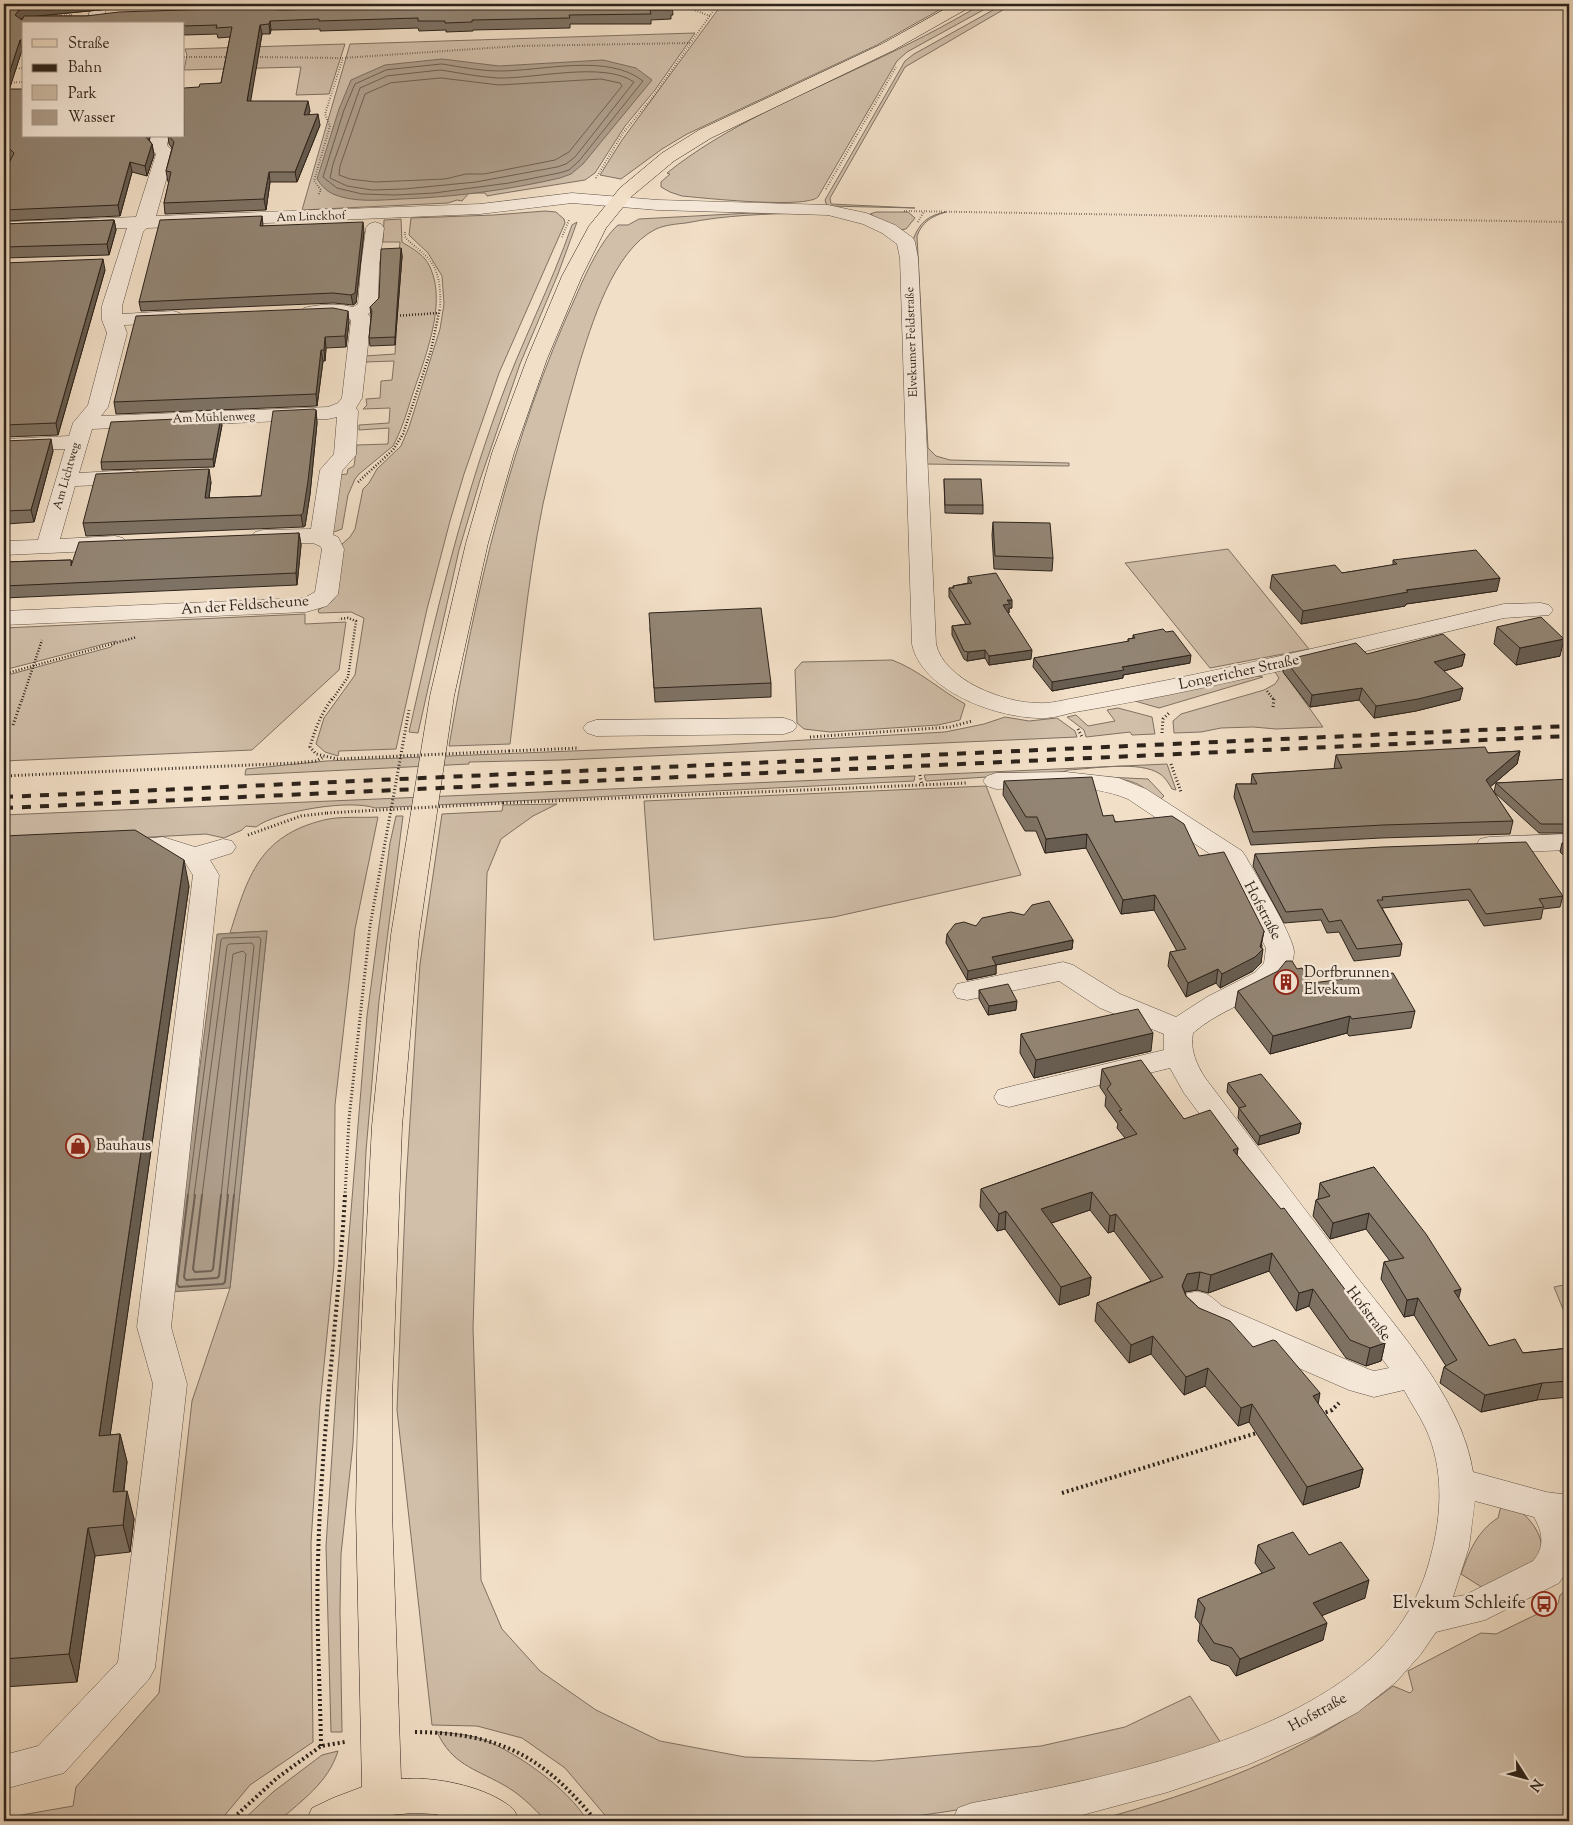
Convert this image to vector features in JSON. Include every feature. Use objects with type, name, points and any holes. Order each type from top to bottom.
[{"type":"main road","points":[[382,1798],[374,1511],[376,1398],[386,1136],[405,935],[442,696],[463,596],[503,453],[537,359],[572,276],[598,226],[617,202],[647,174],[704,134],[904,39],[964,4]]},
{"type":"main road","points":[[326,1821],[362,1803],[382,1798],[427,1794],[469,1804],[499,1821]]},
{"type":"street","points":[[88,14],[112,16]]},
{"type":"street","name":"Am Lichtweg","points":[[47,546],[80,432],[98,407],[117,333],[112,320],[116,262],[134,232],[148,216],[165,152],[158,147],[160,138]]},
{"type":"street","points":[[4,165],[6,165],[4,170]]},
{"type":"street","name":"Am Linckhof","points":[[4,227],[406,213],[480,209],[562,198],[617,202]]},
{"type":"street","name":"Elvekumer Feldstraße","points":[[617,202],[814,210],[850,214],[892,230],[906,242],[909,258],[924,644],[926,653],[934,666],[949,680],[994,703]]},
{"type":"street","points":[[356,314],[368,306],[370,266],[375,228]]},
{"type":"street","points":[[241,538],[297,535],[321,537],[331,470],[345,455],[348,411],[345,408],[350,404],[352,398],[361,318],[356,314],[340,311],[294,313]]},
{"type":"street","points":[[112,320],[188,317]]},
{"type":"street","name":"Am Mühlenweg","points":[[4,445],[80,432],[328,413],[345,408]]},
{"type":"street","points":[[66,480],[152,476]]},
{"type":"street","name":"An der Feldscheune","points":[[4,618],[306,605],[319,601],[326,594],[333,549],[330,542],[321,537]]},
{"type":"street","points":[[4,548],[134,542]]},
{"type":"street","name":"Longericher Straße","points":[[994,703],[1027,712],[1060,708],[1264,668],[1504,611],[1541,610]]},
{"type":"street","points":[[596,728],[784,726]]},
{"type":"street","name":"Hofstraße","points":[[972,1821],[1034,1810],[1110,1793],[1175,1774],[1285,1732],[1317,1717],[1370,1681],[1400,1653],[1424,1619],[1444,1577],[1455,1530],[1458,1482],[1450,1448],[1440,1421],[1413,1375],[1195,1086],[1180,1043],[1194,1016],[1264,980],[1273,972],[1279,962],[1281,952],[1248,856],[1137,794],[1119,786],[1066,780],[996,781]]},
{"type":"street","points":[[1467,845],[1569,842]]},
{"type":"street","points":[[94,849],[163,845],[194,856],[222,847]]},
{"type":"street","points":[[4,1772],[50,1762],[136,1668],[170,1384],[154,1327],[206,875],[194,856]]},
{"type":"street","points":[[967,991],[1063,971],[1180,1043]]},
{"type":"street","points":[[1010,1096],[1180,1043]]},
{"type":"street","points":[[1197,1303],[1210,1314],[1362,1382],[1374,1384],[1413,1375]]},
{"type":"street","points":[[1424,1619],[1472,1609],[1546,1572],[1559,1555],[1558,1507],[1458,1482]]},
{"type":"path","points":[[680,4],[710,16]]},
{"type":"path","points":[[275,10],[353,6],[362,10]]},
{"type":"path","points":[[31,16],[88,14]]},
{"type":"path","points":[[253,57],[343,58],[518,46],[691,43]]},
{"type":"path","points":[[185,57],[234,57]]},
{"type":"path","points":[[314,199],[321,192],[314,181],[330,126],[325,114],[343,58]]},
{"type":"path","points":[[814,210],[898,64]]},
{"type":"path","points":[[4,69],[22,68]]},
{"type":"path","points":[[4,83],[22,82]]},
{"type":"path","points":[[895,210],[1569,222]]},
{"type":"path","points":[[356,487],[359,480],[397,446],[406,425],[436,334],[440,299],[436,272],[425,254],[405,237],[406,213]]},
{"type":"path","points":[[356,314],[385,316],[439,313]]},
{"type":"path","points":[[306,605],[312,620],[348,618],[356,621],[348,677],[323,712],[310,744],[312,750],[324,757],[337,759],[509,752]]},
{"type":"path","points":[[4,674],[144,636]]},
{"type":"path","points":[[13,725],[42,639]]},
{"type":"path","points":[[1261,685],[1274,698],[1273,707]]},
{"type":"path","points":[[1080,730],[1082,737]]},
{"type":"path","points":[[4,776],[295,763],[324,757]]},
{"type":"path","points":[[1171,764],[1183,795]]},
{"type":"path","points":[[920,775],[922,784]]},
{"type":"path","points":[[222,847],[284,821],[310,814],[503,803],[996,781]]},
{"type":"path","points":[[1314,1416],[1332,1410]]},
{"type":"path","points":[[1062,1493],[1267,1430]]},
{"type":"path","points":[[230,1821],[270,1784],[321,1746],[381,1736],[445,1731],[470,1734],[518,1751],[562,1781],[596,1821]]},
{"type":"green space","points":[[722,4],[950,4],[877,45],[687,134],[662,149],[621,179],[600,175],[622,140]]},
{"type":"green space","points":[[982,4],[994,4],[907,52],[897,61],[818,197],[794,202],[731,200],[682,196],[661,187],[661,182],[670,174],[667,173],[714,140],[738,126],[911,43]]},
{"type":"green space","points":[[1004,4],[1013,4],[905,67],[830,198],[831,204],[915,208],[827,206],[825,200],[905,61],[914,54]]},
{"type":"green space","points":[[695,33],[655,90],[625,126],[595,173],[585,180],[487,196],[485,193],[469,193],[462,201],[457,200],[448,203],[302,210],[350,44]]},
{"type":"green space","points":[[345,44],[329,94],[296,95],[301,67],[185,70],[187,55],[185,49]]},
{"type":"green space","points":[[556,212],[564,219],[565,223],[499,373],[464,474],[427,609],[396,749],[339,751],[338,756],[325,752],[316,744],[324,718],[355,675],[364,618],[351,612],[319,613],[318,610],[331,602],[335,597],[342,544],[355,529],[363,489],[377,469],[401,446],[409,427],[440,329],[444,304],[442,276],[428,253],[409,235],[411,218]]},
{"type":"green space","points":[[876,212],[908,212],[915,218],[906,229],[898,230],[870,214]]},
{"type":"green space","points":[[946,212],[928,220],[917,236],[928,448],[936,456],[950,460],[1069,463],[1069,466],[924,464],[913,240],[921,224],[934,215]]},
{"type":"green space","points":[[751,213],[806,213],[761,214],[701,220],[656,229],[641,239],[616,271],[597,311],[583,351],[547,487],[537,534],[528,594],[510,744],[449,746],[483,574],[514,460],[532,404],[553,350],[594,258],[618,225],[628,225],[639,219]]},
{"type":"green space","points":[[401,219],[402,242],[425,259],[435,282],[435,316],[432,333],[405,417],[393,446],[355,479],[348,495],[342,529],[331,533],[338,475],[347,474],[348,469],[354,466],[357,445],[388,444],[389,428],[359,430],[359,425],[389,423],[390,408],[363,409],[367,405],[366,399],[380,398],[381,381],[392,380],[394,361],[365,362],[365,356],[395,354],[396,336],[387,320],[369,321],[367,316],[373,317],[395,298],[377,298],[378,294],[399,293],[400,277],[393,277],[392,273],[401,272],[402,256],[381,256],[381,253],[399,252],[400,242],[383,242],[384,220]]},
{"type":"green space","points":[[577,222],[558,274],[520,364],[480,480],[459,550],[418,733],[409,732],[449,566],[485,444],[508,381],[572,225]]},
{"type":"green space","points":[[1228,549],[1309,649],[1210,668],[1125,563]]},
{"type":"green space","points":[[305,614],[305,624],[346,622],[339,670],[252,750],[4,761],[4,676],[111,647],[116,641],[4,670],[4,628]]},
{"type":"green space","points":[[892,660],[911,669],[965,704],[960,720],[938,725],[830,732],[804,729],[797,723],[795,670],[802,662]]},
{"type":"green space","points":[[1282,670],[1323,727],[1276,729],[1253,727],[1221,728],[1201,732],[1174,733],[1173,721],[1181,714],[1264,690],[1275,684],[1279,678],[1275,672]]},
{"type":"green space","points":[[1257,676],[1263,677],[1159,708],[1135,701]]},
{"type":"green space","points":[[1118,708],[1152,717],[1155,734],[1132,735],[1130,732],[1086,737],[1084,730],[1067,717],[1076,715],[1088,726],[1115,721],[1107,710]]},
{"type":"green space","points":[[1005,717],[1029,721],[1057,718],[1075,731],[1077,737],[561,760],[469,762],[469,764],[245,775],[246,769],[326,761],[719,745],[945,732],[984,724]]},
{"type":"green space","points":[[1167,764],[1176,790],[1172,789],[1160,774],[1140,767],[1128,766],[926,781],[924,775]]},
{"type":"green space","points":[[915,776],[914,781],[375,808],[349,805],[332,806],[280,816],[256,827],[246,826],[242,830],[224,838],[206,834],[4,845],[4,815]]},
{"type":"green space","points":[[1084,776],[1148,779],[1164,796],[1161,799],[1158,798],[1138,784],[1129,781]]},
{"type":"green space","points":[[986,786],[1021,875],[834,917],[654,940],[644,801]]},
{"type":"green space","points":[[557,804],[533,816],[501,839],[487,873],[473,1328],[481,1580],[502,1629],[540,1671],[596,1710],[660,1741],[745,1757],[874,1761],[1041,1746],[1125,1727],[1190,1696],[1221,1743],[1093,1782],[1005,1801],[917,1816],[873,1821],[610,1821],[565,1768],[522,1738],[477,1726],[432,1725],[397,1410],[406,1183],[420,964],[442,814],[502,811],[503,805]]},
{"type":"green space","points":[[396,816],[403,816],[379,1001],[366,1151],[353,1444],[341,1554],[342,1732],[331,1732],[326,1546],[336,1394],[367,1016],[390,843]]},
{"type":"green space","points":[[378,817],[355,929],[335,1105],[334,1265],[320,1405],[311,1543],[313,1742],[250,1785],[220,1821],[4,1821],[4,1818],[73,1806],[76,1787],[159,1693],[192,1401],[230,1288],[267,931],[230,933],[243,894],[259,861],[284,836],[302,827],[324,820]]},
{"type":"green space","points":[[1569,1284],[1569,1324],[1554,1287]]},
{"type":"green space","points":[[1501,1506],[1516,1509],[1534,1525],[1541,1541],[1542,1549],[1540,1557],[1533,1566],[1483,1588],[1461,1574],[1479,1536],[1484,1529],[1498,1518]]},
{"type":"green space","points":[[1569,1588],[1569,1821],[1094,1821],[1212,1784],[1250,1768],[1324,1732],[1393,1686],[1410,1693],[1413,1690],[1408,1671],[1481,1633],[1496,1634],[1558,1604],[1560,1595]]},
{"type":"green space","points":[[437,1732],[475,1737],[489,1742],[521,1759],[568,1796],[587,1821],[546,1821],[514,1792],[464,1764],[449,1751]]},
{"type":"green space","points":[[338,1751],[334,1762],[321,1782],[279,1821],[242,1821],[273,1792],[322,1755]]},
{"type":"water","points":[[442,59],[499,66],[603,60],[636,68],[652,80],[583,164],[571,174],[560,178],[521,186],[442,197],[385,200],[350,199],[326,190],[317,179],[339,109],[351,80],[385,65]]},
{"type":"water","points":[[267,931],[230,1288],[171,1292],[217,934]]},
{"type":"building","points":[[4,4],[64,4],[19,10],[15,15],[22,20],[24,16],[86,16],[119,12],[248,8],[283,10],[471,4],[673,5],[670,5],[671,10],[650,10],[651,14],[569,15],[570,18],[472,20],[472,22],[445,23],[445,21],[418,21],[418,18],[319,21],[319,19],[270,21],[269,24],[260,25],[247,101],[308,101],[304,115],[318,114],[295,172],[269,172],[264,199],[164,203],[171,172],[166,171],[174,142],[171,138],[185,138],[185,88],[199,87],[200,84],[221,83],[232,27],[216,28],[217,25],[185,26],[185,22],[22,22],[22,40],[20,40],[4,89]]},
{"type":"building","points":[[4,89],[22,89],[22,138],[147,138],[152,144],[145,166],[130,162],[118,205],[4,210],[4,166],[8,165],[14,153],[10,149],[4,148]]},
{"type":"building","points":[[262,216],[260,226],[363,222],[355,293],[351,295],[333,293],[139,302],[160,220]]},
{"type":"building","points":[[114,220],[107,244],[4,247],[4,224]]},
{"type":"building","points":[[401,248],[395,337],[369,338],[372,311],[370,307],[379,298],[381,249]]},
{"type":"building","points":[[103,259],[56,423],[4,425],[4,263]]},
{"type":"building","points":[[333,308],[348,311],[345,336],[325,337],[324,350],[321,350],[316,394],[114,402],[136,316]]},
{"type":"building","points":[[316,410],[308,481],[303,513],[301,515],[83,523],[96,474],[209,469],[205,498],[261,496],[273,411]]},
{"type":"building","points":[[221,417],[213,459],[101,462],[111,422]]},
{"type":"building","points":[[51,439],[31,510],[4,511],[4,441]]},
{"type":"building","points":[[944,479],[981,479],[983,505],[945,505]]},
{"type":"building","points":[[993,522],[1050,523],[1053,558],[995,556]]},
{"type":"building","points":[[299,533],[296,573],[4,586],[4,562],[71,560],[71,566],[79,542]]},
{"type":"building","points":[[1476,550],[1500,578],[1406,590],[1408,592],[1303,611],[1272,575],[1335,565],[1342,573],[1397,564],[1393,560]]},
{"type":"building","points":[[996,573],[1012,600],[1007,600],[1010,604],[1003,605],[1032,650],[989,656],[985,650],[964,651],[952,626],[971,624],[949,588],[972,583],[968,577]]},
{"type":"building","points":[[761,608],[771,683],[654,688],[649,613]]},
{"type":"building","points":[[1541,617],[1564,639],[1520,648],[1497,627]]},
{"type":"building","points":[[1163,629],[1166,632],[1173,631],[1191,655],[1122,667],[1124,670],[1052,682],[1034,658],[1129,641],[1128,639],[1135,638],[1133,635]]},
{"type":"building","points":[[1443,634],[1465,654],[1434,662],[1463,688],[1418,699],[1376,706],[1362,688],[1312,695],[1285,660],[1356,643],[1367,654]]},
{"type":"building","points":[[1485,747],[1488,753],[1520,751],[1486,780],[1513,821],[1253,832],[1236,784],[1257,784],[1252,774],[1342,768],[1336,755]]},
{"type":"building","points":[[1092,777],[1103,816],[1113,815],[1115,822],[1172,816],[1184,824],[1199,856],[1224,852],[1264,931],[1260,947],[1263,949],[1255,957],[1222,974],[1218,969],[1188,983],[1170,952],[1186,949],[1155,895],[1123,900],[1087,834],[1046,839],[1037,817],[1026,817],[1004,781]]},
{"type":"building","points":[[1569,779],[1569,813],[1564,814],[1569,819],[1569,824],[1541,824],[1496,783]]},
{"type":"building","name":"Bauhaus","points":[[135,830],[184,860],[99,1436],[120,1434],[113,1492],[127,1491],[123,1525],[88,1528],[69,1654],[4,1659],[4,836]]},
{"type":"building","points":[[1526,842],[1563,896],[1539,899],[1544,907],[1486,914],[1470,889],[1382,897],[1383,900],[1377,900],[1402,944],[1357,949],[1341,920],[1329,922],[1322,909],[1286,912],[1255,854],[1383,847]]},
{"type":"building","points":[[1562,843],[1569,843],[1569,850]]},
{"type":"building","points":[[1049,901],[1073,940],[992,957],[996,965],[968,971],[947,934],[955,924],[964,922],[976,926],[982,918],[1011,912],[1024,915],[1032,905]]},
{"type":"building","points":[[1286,961],[1292,961],[1297,969],[1302,968],[1312,983],[1393,973],[1415,1011],[1352,1019],[1350,1016],[1273,1036],[1238,991],[1278,971]]},
{"type":"building","points":[[1008,984],[1017,1001],[989,1006],[979,990]]},
{"type":"building","points":[[1138,1009],[1153,1033],[1036,1060],[1021,1034]]},
{"type":"building","points":[[1141,1060],[1184,1119],[1210,1110],[1238,1148],[1233,1150],[1281,1209],[1284,1208],[1385,1343],[1370,1348],[1350,1340],[1313,1289],[1299,1293],[1272,1253],[1211,1275],[1200,1272],[1187,1274],[1182,1286],[1186,1296],[1199,1308],[1230,1321],[1253,1347],[1273,1340],[1276,1341],[1320,1393],[1313,1396],[1363,1469],[1307,1487],[1252,1404],[1241,1408],[1208,1368],[1186,1377],[1153,1336],[1131,1345],[1097,1303],[1163,1277],[1116,1214],[1110,1216],[1092,1192],[1041,1209],[1091,1277],[1061,1287],[1006,1211],[999,1214],[981,1189],[1137,1134],[1119,1111],[1122,1110],[1107,1089],[1111,1084],[1102,1069]]},
{"type":"building","points":[[1261,1074],[1301,1123],[1260,1136],[1239,1108],[1246,1106],[1228,1083]]},
{"type":"building","points":[[1374,1167],[1426,1234],[1461,1289],[1454,1291],[1489,1346],[1515,1339],[1523,1353],[1569,1348],[1569,1381],[1542,1383],[1485,1395],[1444,1367],[1457,1360],[1418,1298],[1407,1300],[1384,1262],[1404,1258],[1369,1213],[1333,1223],[1316,1200],[1330,1196],[1320,1183]]},
{"type":"building","points":[[1293,1532],[1309,1555],[1341,1542],[1369,1580],[1313,1603],[1327,1623],[1240,1659],[1232,1648],[1214,1643],[1201,1623],[1205,1608],[1198,1599],[1275,1568],[1258,1545]]},
{"type":"railway","points":[[4,797],[1569,726]]},
{"type":"railway","points":[[4,808],[1569,736]]},
{"type":"place","name":"Dorfbrunnen Elvekum","points":[[1286,982]]},
{"type":"place","name":"Bauhaus","points":[[78,1146]]},
{"type":"place","name":"Elvekum Schleife","points":[[1544,1604]]}]
